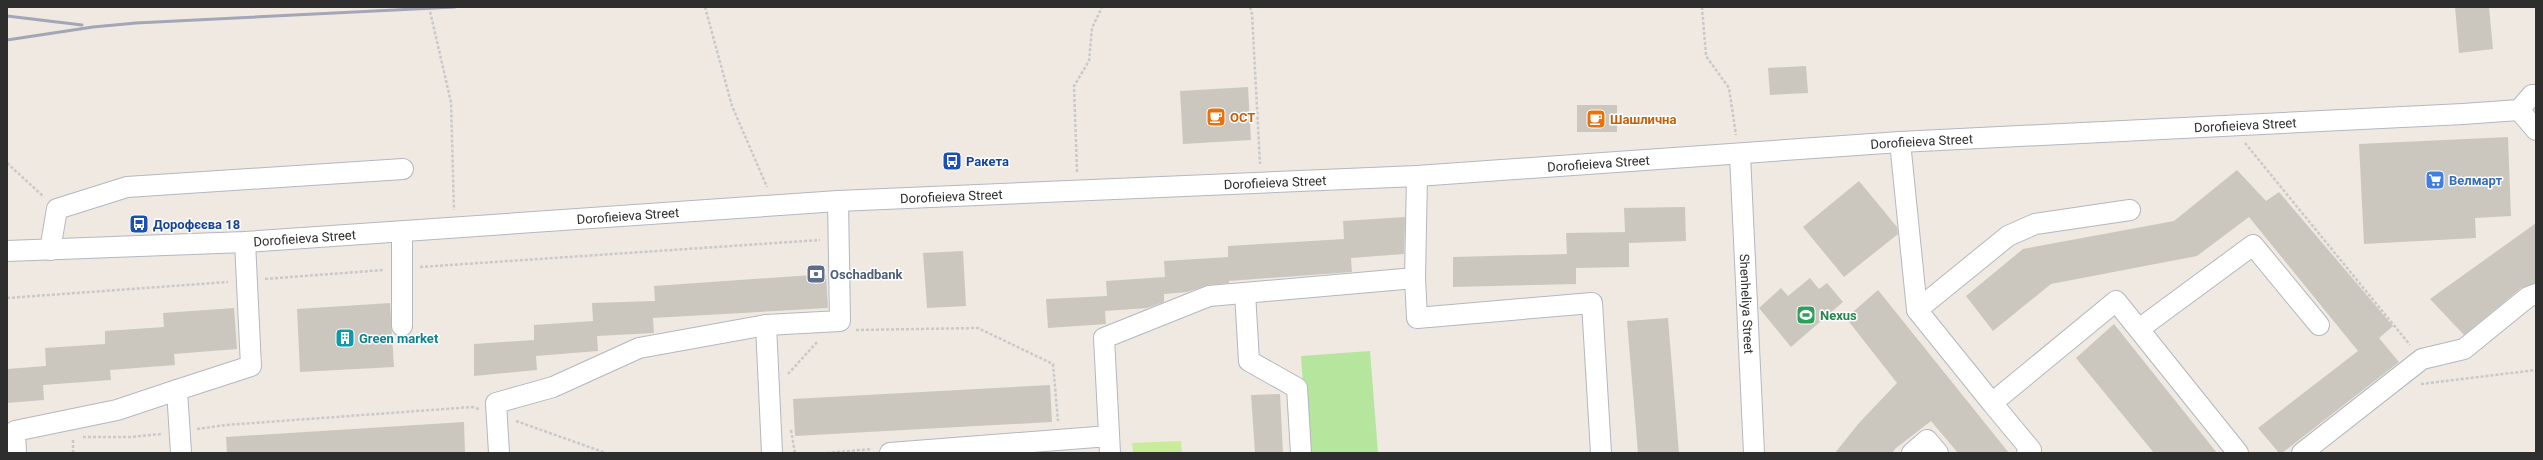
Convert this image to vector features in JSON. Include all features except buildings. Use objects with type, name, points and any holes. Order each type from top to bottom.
[{"type":"street","points":[[2536,95],[2532,95],[2519,110],[2536,130]]},
{"type":"street","name":"Dorofieieva Street","points":[[7,251],[245,242],[402,233],[838,201],[1417,176],[1740,155],[1900,142],[2519,110]]},
{"type":"street","points":[[1900,142],[1917,310],[2031,450],[2027,453]]},
{"type":"street","name":"Shenheliya Street","points":[[1740,155],[1754,453]]},
{"type":"street","points":[[50,250],[56,209],[127,188],[403,169]]},
{"type":"street","points":[[1417,176],[1415,278],[1417,318],[1592,303],[1601,453]]},
{"type":"street","points":[[499,453],[496,403],[553,387],[639,348],[766,325],[840,320],[838,201]]},
{"type":"street","points":[[1917,310],[2008,236],[2035,224],[2130,210]]},
{"type":"street","points":[[402,233],[402,326]]},
{"type":"street","points":[[16,453],[15,431],[117,410],[251,366],[245,242]]},
{"type":"street","points":[[2138,329],[2253,245],[2319,325]]},
{"type":"street","points":[[881,451],[1110,445],[1104,338],[1209,296],[1415,278]]},
{"type":"street","points":[[1245,293],[1249,361],[1296,388],[1301,453]]},
{"type":"street","points":[[2302,453],[2422,359],[2464,349],[2528,297],[2536,294]]},
{"type":"street","points":[[1992,403],[2116,301],[2238,453]]},
{"type":"street","points":[[766,325],[772,453]]},
{"type":"street","points":[[177,390],[182,453]]},
{"type":"street","points":[[1912,453],[1928,440],[1938,453]]},
{"type":"path","points":[[429,7],[451,102],[454,229]]},
{"type":"path","points":[[705,7],[732,106],[775,205]]},
{"type":"path","points":[[1078,190],[1074,86],[1089,61],[1092,28],[1102,7]]},
{"type":"path","points":[[1250,7],[1252,14],[1255,93],[1262,183]]},
{"type":"path","points":[[1702,7],[1706,56],[1729,88],[1740,155]]},
{"type":"path","points":[[2245,142],[2422,359]]},
{"type":"path","points":[[7,163],[56,209]]},
{"type":"path","points":[[7,298],[838,239]]},
{"type":"path","points":[[849,330],[978,328],[1053,364],[1058,427]]},
{"type":"path","points":[[784,378],[823,335]]},
{"type":"path","points":[[2415,385],[2536,370]]},
{"type":"path","points":[[73,438],[130,437],[180,432],[226,425],[472,407],[606,453]]},
{"type":"path","points":[[790,423],[795,453]]},
{"type":"path","points":[[827,453],[881,451]]},
{"type":"green space","points":[[1370,351],[1378,453],[1308,453],[1301,356]]},
{"type":"green space","points":[[1181,441],[1182,453],[1133,453],[1132,443]]},
{"type":"railway","points":[[7,40],[93,27],[136,23],[455,7]]},
{"type":"railway","points":[[7,16],[82,25]]},
{"type":"place","name":"ОСТ","points":[[1216,117]]},
{"type":"place","name":"Шашлична","points":[[1596,119]]},
{"type":"place","name":"Ракета","points":[[952,161]]},
{"type":"place","name":"Велмарт","points":[[2435,180]]},
{"type":"place","name":"Дорофєєва 18","points":[[139,224]]},
{"type":"place","name":"Oschadbank","points":[[816,274]]},
{"type":"place","name":"Nexus","points":[[1806,315]]},
{"type":"place","name":"Green market","points":[[345,338]]}]
